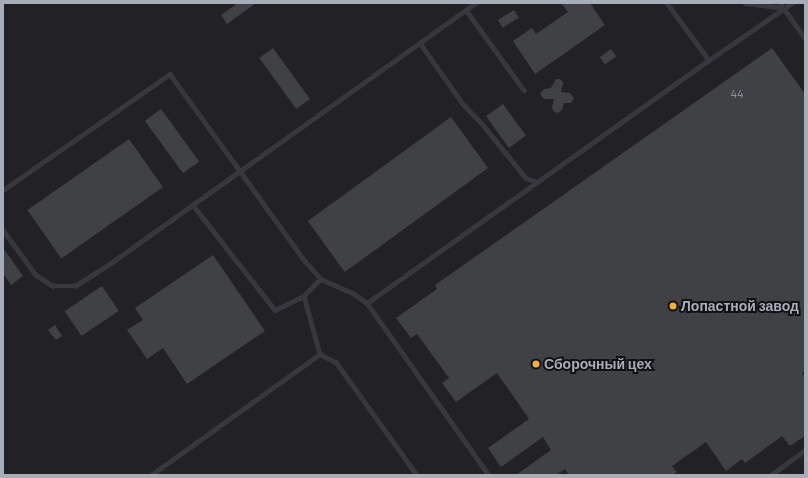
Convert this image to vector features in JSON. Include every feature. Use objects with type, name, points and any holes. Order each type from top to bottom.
[{"type":"lane","points":[[3,230],[36,275],[53,286],[75,286],[111,263],[476,3]]},
{"type":"lane","points":[[667,3],[709,60]]},
{"type":"lane","points":[[745,3],[783,8]]},
{"type":"lane","points":[[780,3],[805,38]]},
{"type":"lane","points":[[367,303],[709,60],[792,3]]},
{"type":"lane","points":[[466,10],[524,90]]},
{"type":"lane","points":[[420,43],[463,104],[483,125],[526,178],[526,190]]},
{"type":"lane","points":[[3,190],[170,74],[241,170],[305,261],[321,278],[353,293],[367,303],[490,475]]},
{"type":"lane","points":[[526,178],[537,182]]},
{"type":"lane","points":[[193,205],[275,310],[304,296],[321,278]]},
{"type":"lane","points":[[304,296],[320,354],[336,362],[417,475]]},
{"type":"lane","points":[[151,475],[320,354]]},
{"type":"lane","points":[[771,475],[805,450]]},
{"type":"shaded area","points":[[3,3],[805,3],[805,475],[3,475]]},
{"type":"building","points":[[238,3],[256,3],[227,24],[221,15]]},
{"type":"building","points":[[561,3],[590,3],[605,25],[535,74],[513,41],[532,28],[536,34],[568,12]]},
{"type":"building","points":[[514,10],[519,18],[503,28],[498,20]]},
{"type":"building","points":[[273,48],[310,99],[296,109],[259,58]]},
{"type":"building","name":"Лопастной завод","points":[[772,48],[805,94],[805,371],[802,373],[805,377],[805,436],[790,446],[782,436],[745,463],[742,459],[726,471],[706,442],[672,466],[677,472],[672,475],[569,475],[565,469],[556,475],[516,475],[551,450],[543,437],[501,467],[488,448],[529,419],[497,373],[456,402],[442,383],[449,378],[417,334],[411,338],[396,318],[437,289],[435,285]]},
{"type":"building","points":[[611,49],[616,56],[605,65],[600,57]]},
{"type":"building","points":[[556,79],[560,79],[563,82],[561,92],[570,93],[574,98],[571,103],[564,103],[562,110],[558,113],[554,112],[552,108],[554,99],[544,99],[540,94],[544,89],[551,88]]},
{"type":"building","points":[[503,104],[526,136],[509,148],[486,116]]},
{"type":"building","points":[[161,109],[199,162],[183,173],[145,121]]},
{"type":"building","points":[[451,117],[488,168],[345,272],[308,221]]},
{"type":"building","points":[[129,139],[163,187],[61,258],[27,210]]},
{"type":"building","points":[[3,248],[23,276],[11,285],[3,273]]},
{"type":"building","points":[[213,255],[265,331],[187,384],[163,348],[147,359],[127,330],[143,320],[135,308]]},
{"type":"building","points":[[102,286],[119,311],[81,336],[65,311]]},
{"type":"building","points":[[55,325],[62,336],[56,340],[48,330]]},
{"type":"place","name":"Лопастной завод","points":[[673,306]]},
{"type":"place","name":"Сборочный цех","points":[[536,364]]}]
